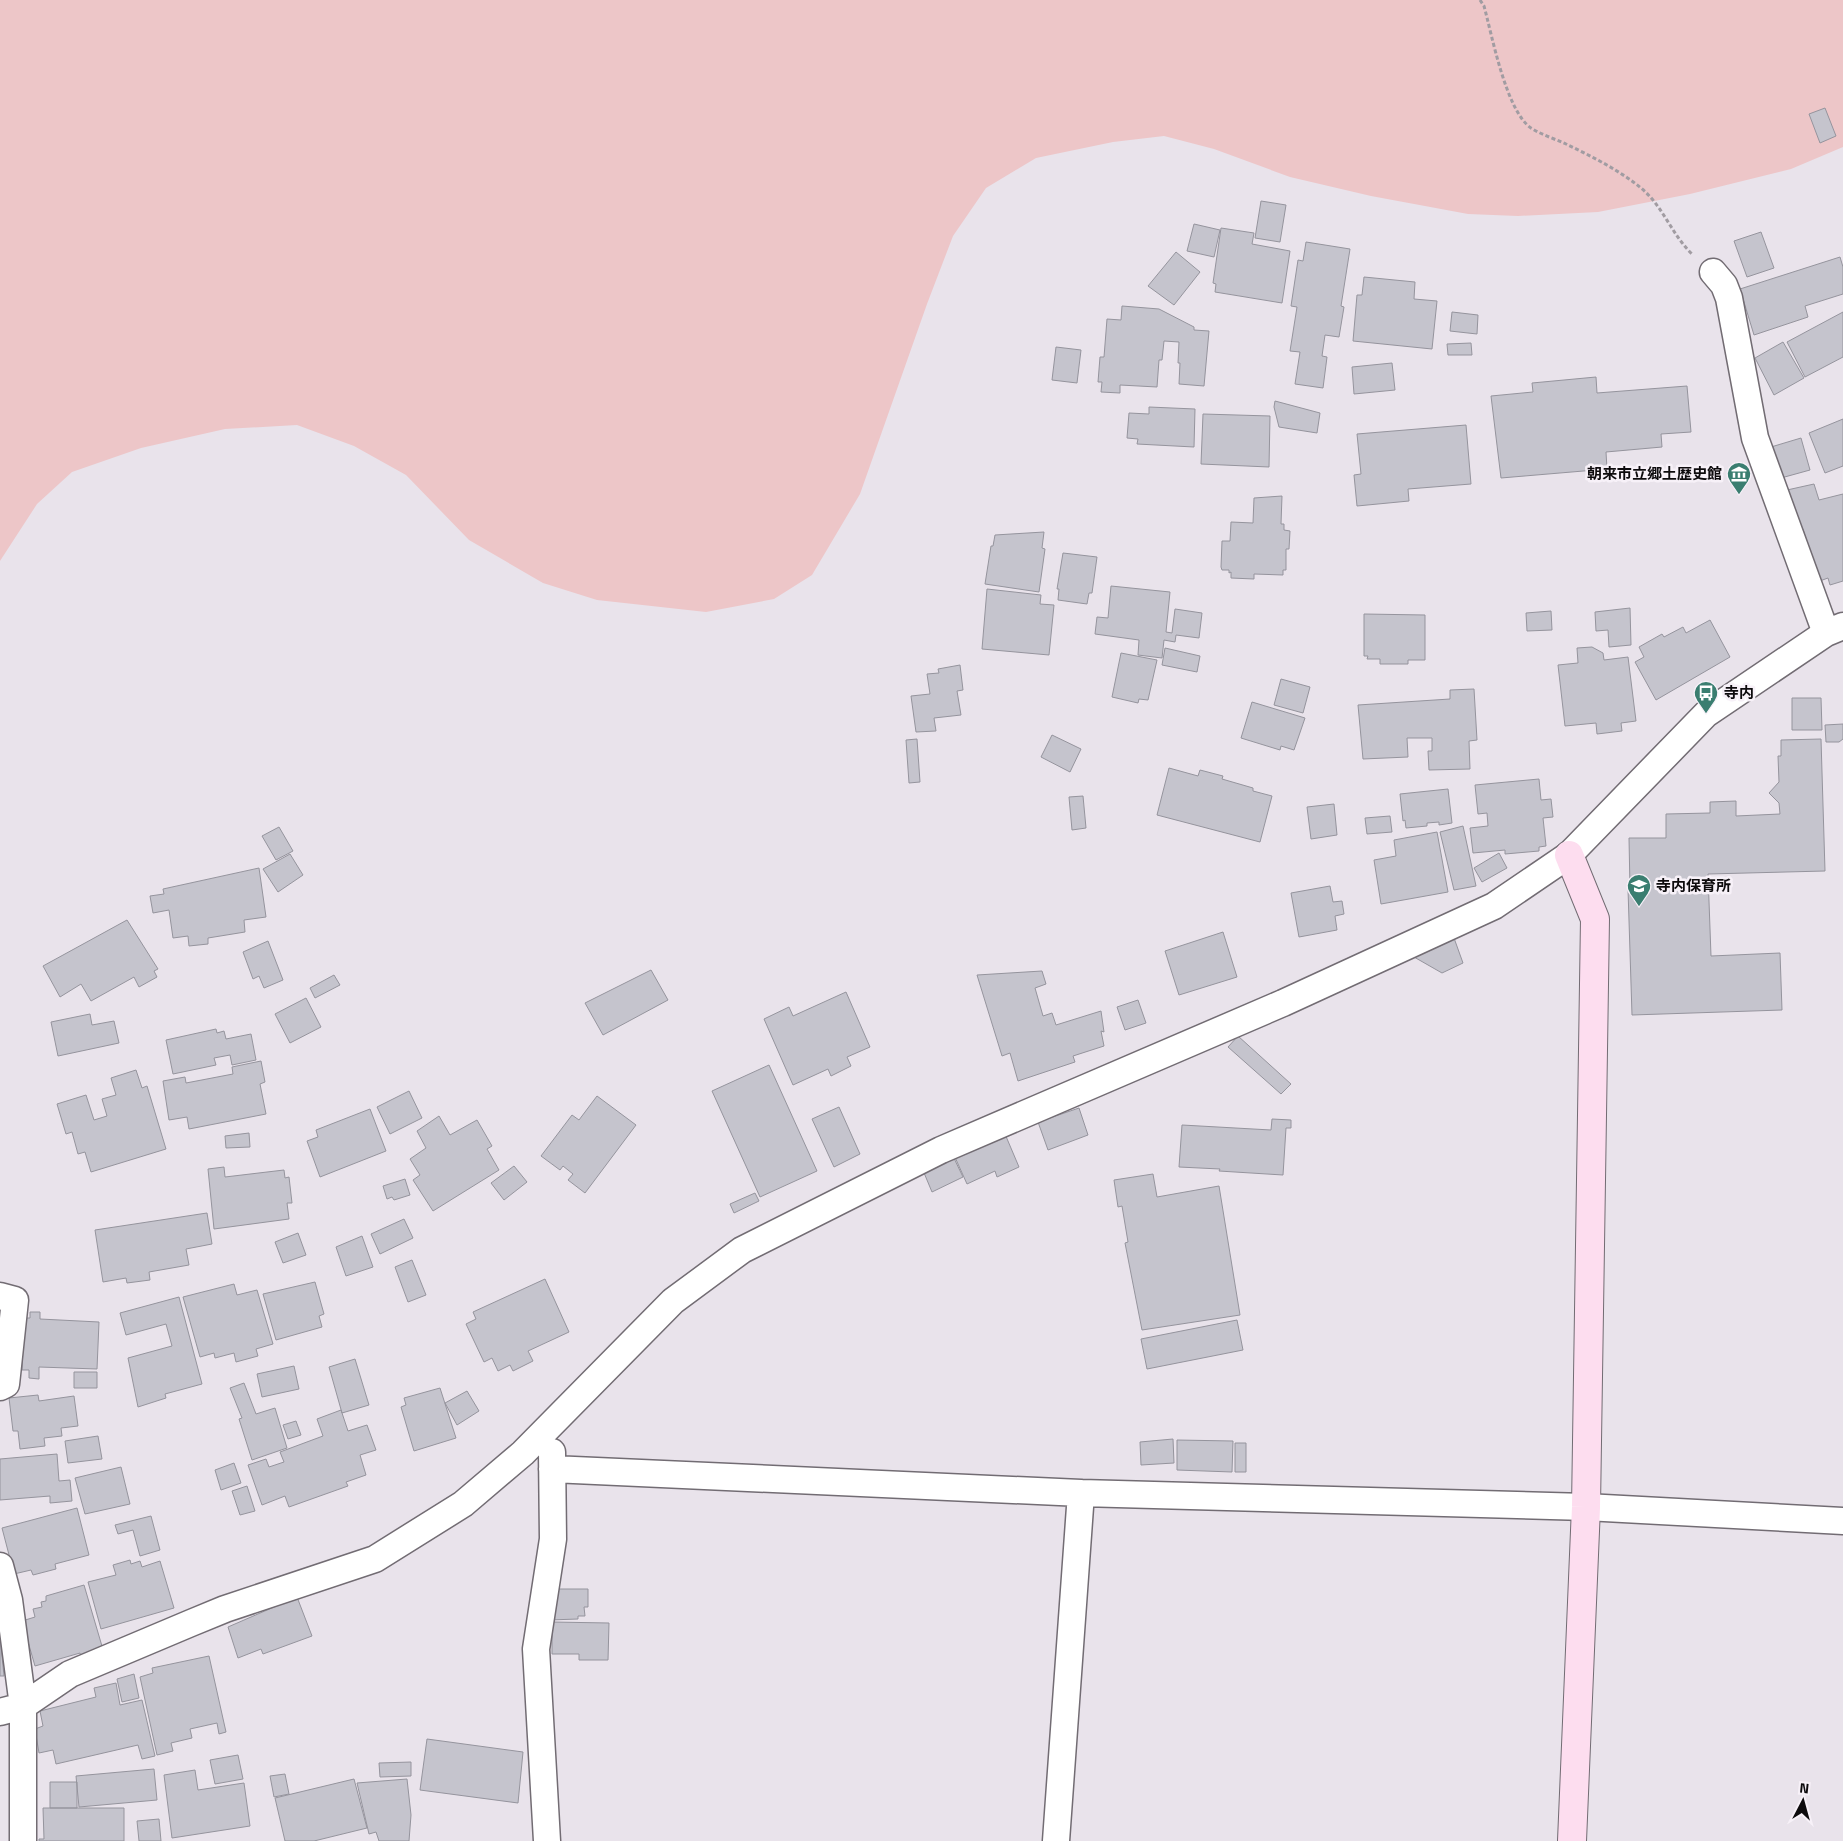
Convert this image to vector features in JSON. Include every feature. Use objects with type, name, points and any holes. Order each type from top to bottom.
[{"type":"street","points":[[12,1709],[70,1674],[174,1630],[225,1609],[375,1559],[463,1504],[523,1453],[673,1301],[742,1250],[941,1150],[1282,1003],[1494,906],[1569,855],[1706,714],[1835,630],[1755,438],[1729,298],[1724,285],[1713,272]]},
{"type":"street","points":[[1569,855],[1596,919],[1586,1507],[1572,1841]]},
{"type":"street","points":[[0,1296],[15,1300],[6,1384],[0,1387]]},
{"type":"street","points":[[547,1841],[536,1649],[554,1539],[551,1424]]},
{"type":"street","points":[[552,1469],[1081,1494],[1586,1507],[1843,1521]]},
{"type":"street","points":[[1056,1841],[1081,1494]]},
{"type":"street","points":[[0,1566],[8,1600],[12,1709],[23,1841]]},
{"type":"path","points":[[1480,0],[1484,6],[1506,86],[1520,115],[1530,127],[1586,154],[1642,189],[1659,207],[1682,244],[1713,272]]},
{"type":"shaded area","points":[[0,0],[1843,0],[1843,147],[1791,169],[1690,194],[1598,212],[1518,216],[1468,214],[1371,196],[1290,177],[1214,149],[1164,136],[1113,142],[1036,158],[986,188],[953,236],[860,494],[812,575],[774,599],[706,612],[597,600],[543,583],[469,540],[406,475],[354,446],[297,425],[225,429],[141,448],[72,472],[37,504],[0,561]]},
{"type":"building","points":[[1825,108],[1836,136],[1820,143],[1809,114]]},
{"type":"building","points":[[1261,201],[1286,205],[1280,242],[1255,238]]},
{"type":"building","points":[[1194,224],[1220,230],[1214,257],[1187,251]]},
{"type":"building","points":[[1221,228],[1254,233],[1252,244],[1290,251],[1282,303],[1215,292],[1216,284],[1213,283]]},
{"type":"building","points":[[1761,232],[1774,268],[1747,277],[1734,241]]},
{"type":"building","points":[[1306,242],[1350,249],[1341,306],[1344,307],[1339,337],[1325,335],[1322,356],[1327,357],[1323,388],[1295,384],[1300,352],[1290,351],[1297,307],[1291,306],[1298,260],[1303,261]]},
{"type":"building","points":[[1176,252],[1200,272],[1174,305],[1148,286]]},
{"type":"building","points":[[1840,257],[1843,267],[1843,294],[1805,306],[1808,317],[1754,335],[1740,289]]},
{"type":"building","points":[[1364,277],[1415,282],[1414,299],[1437,301],[1432,349],[1353,341],[1357,295],[1362,295]]},
{"type":"building","points":[[1122,306],[1159,309],[1194,327],[1194,330],[1209,331],[1204,386],[1179,384],[1179,342],[1164,341],[1162,360],[1159,360],[1157,387],[1120,385],[1120,393],[1101,392],[1102,382],[1098,382],[1100,357],[1104,357],[1107,319],[1121,320]]},
{"type":"building","points":[[1452,312],[1478,315],[1477,334],[1450,331]]},
{"type":"building","points":[[1843,312],[1843,357],[1805,377],[1787,342]]},
{"type":"building","points":[[1783,342],[1804,378],[1774,395],[1755,358]]},
{"type":"building","points":[[1471,343],[1472,355],[1448,355],[1447,344]]},
{"type":"building","points":[[1056,347],[1081,350],[1077,383],[1052,380]]},
{"type":"building","points":[[1392,363],[1395,390],[1354,394],[1352,367]]},
{"type":"building","points":[[1596,377],[1597,393],[1687,386],[1691,432],[1661,434],[1662,447],[1606,452],[1607,469],[1501,478],[1491,396],[1533,392],[1532,383]]},
{"type":"building","points":[[1275,401],[1320,413],[1317,433],[1279,427],[1274,407]]},
{"type":"building","points":[[1149,407],[1195,409],[1194,447],[1137,444],[1138,439],[1127,438],[1129,413],[1149,414]]},
{"type":"building","points":[[1203,414],[1270,416],[1269,467],[1201,464]]},
{"type":"building","points":[[1843,419],[1843,466],[1825,473],[1809,433]]},
{"type":"building","points":[[1466,425],[1471,484],[1408,489],[1409,501],[1357,506],[1354,475],[1361,474],[1357,434]]},
{"type":"building","points":[[1801,438],[1810,470],[1781,478],[1771,447]]},
{"type":"building","points":[[1814,484],[1819,500],[1843,494],[1843,581],[1830,585],[1828,578],[1817,582],[1803,529],[1798,530],[1787,490]]},
{"type":"building","points":[[1282,496],[1281,524],[1284,524],[1284,530],[1290,531],[1289,549],[1286,549],[1286,570],[1283,570],[1283,575],[1254,574],[1254,579],[1231,578],[1231,572],[1229,573],[1229,570],[1222,570],[1221,567],[1222,541],[1230,541],[1231,522],[1253,523],[1254,498]]},
{"type":"building","points":[[1044,532],[1042,548],[1045,549],[1039,592],[985,584],[991,546],[993,546],[995,535]]},
{"type":"building","points":[[1063,553],[1097,557],[1092,593],[1089,593],[1087,604],[1058,600],[1059,589],[1057,589]]},
{"type":"building","points":[[1111,586],[1170,592],[1166,632],[1172,633],[1175,609],[1202,613],[1199,638],[1176,635],[1175,642],[1164,640],[1162,658],[1138,655],[1139,640],[1095,634],[1097,617],[1108,618]]},
{"type":"building","points":[[987,589],[1041,595],[1040,604],[1054,605],[1049,655],[982,649]]},
{"type":"building","points":[[1630,608],[1631,645],[1609,647],[1608,630],[1596,631],[1595,612]]},
{"type":"building","points":[[1551,611],[1552,630],[1527,631],[1526,613]]},
{"type":"building","points":[[1364,614],[1425,615],[1425,660],[1408,660],[1408,664],[1380,664],[1380,659],[1367,659],[1368,656],[1364,656]]},
{"type":"building","points":[[1710,620],[1730,657],[1656,700],[1635,662],[1644,657],[1639,647],[1662,634],[1664,637],[1683,627],[1686,633]]},
{"type":"building","points":[[1592,647],[1603,653],[1604,660],[1628,657],[1636,721],[1621,723],[1622,731],[1597,734],[1596,723],[1565,726],[1558,665],[1578,663],[1577,648]]},
{"type":"building","points":[[1165,648],[1200,656],[1197,672],[1162,665]]},
{"type":"building","points":[[1121,653],[1157,660],[1148,700],[1139,699],[1138,703],[1112,697]]},
{"type":"building","points":[[960,665],[963,690],[957,691],[961,715],[934,718],[936,731],[916,732],[911,696],[930,694],[927,674],[939,673],[938,669]]},
{"type":"building","points":[[1281,679],[1310,687],[1303,713],[1274,705]]},
{"type":"building","points":[[1474,689],[1477,740],[1469,741],[1470,769],[1429,770],[1428,751],[1432,751],[1432,738],[1407,738],[1408,757],[1363,759],[1358,705],[1450,699],[1450,690]]},
{"type":"building","points":[[1792,698],[1821,698],[1822,730],[1792,730]]},
{"type":"building","points":[[1252,702],[1305,718],[1294,750],[1281,746],[1280,750],[1241,738]]},
{"type":"building","points":[[1843,724],[1843,739],[1839,742],[1826,742],[1825,725]]},
{"type":"building","points":[[1052,735],[1081,749],[1070,772],[1041,757]]},
{"type":"building","points":[[917,739],[920,782],[909,783],[906,740]]},
{"type":"building","points":[[1821,739],[1825,871],[1708,874],[1711,956],[1780,953],[1782,1010],[1632,1015],[1628,889],[1630,889],[1629,838],[1666,838],[1666,814],[1710,813],[1710,802],[1736,801],[1736,816],[1780,814],[1779,803],[1769,793],[1779,782],[1778,756],[1781,756],[1781,740]]},
{"type":"building","points":[[1169,768],[1198,776],[1200,770],[1223,776],[1222,779],[1272,796],[1260,842],[1157,815]]},
{"type":"building","points":[[1539,779],[1541,800],[1551,799],[1553,817],[1543,818],[1546,846],[1539,847],[1539,851],[1505,854],[1505,850],[1473,853],[1470,828],[1488,826],[1487,813],[1478,814],[1475,785]]},
{"type":"building","points":[[1448,789],[1452,823],[1439,825],[1439,822],[1427,823],[1427,826],[1406,828],[1405,820],[1403,821],[1400,794]]},
{"type":"building","points":[[1083,796],[1086,828],[1072,830],[1069,797]]},
{"type":"building","points":[[1334,804],[1337,835],[1311,839],[1307,807]]},
{"type":"building","points":[[1390,816],[1392,832],[1367,834],[1365,818]]},
{"type":"building","points":[[1463,826],[1476,886],[1454,890],[1440,832]]},
{"type":"building","points":[[279,827],[293,851],[276,860],[262,836]]},
{"type":"building","points":[[1437,832],[1448,892],[1381,904],[1374,860],[1396,856],[1394,840]]},
{"type":"building","points":[[1499,853],[1507,868],[1482,882],[1474,868]]},
{"type":"building","points":[[290,854],[303,875],[278,892],[263,869]]},
{"type":"building","points":[[259,868],[266,917],[244,920],[245,932],[208,938],[208,944],[189,946],[188,936],[173,938],[169,910],[153,913],[150,896],[164,894],[163,889]]},
{"type":"building","points":[[1330,886],[1333,902],[1342,901],[1344,914],[1335,916],[1337,930],[1299,937],[1291,893]]},
{"type":"building","points":[[127,920],[158,969],[154,971],[157,977],[139,987],[134,977],[91,1001],[81,984],[60,997],[43,966]]},
{"type":"building","points":[[1223,932],[1237,977],[1179,995],[1165,951]]},
{"type":"building","points":[[1454,938],[1463,963],[1442,973],[1414,957]]},
{"type":"building","points":[[268,941],[283,980],[264,988],[259,976],[253,979],[243,952]]},
{"type":"building","points":[[651,970],[668,1000],[603,1035],[585,1003]]},
{"type":"building","points":[[1042,971],[1046,984],[1035,988],[1043,1016],[1052,1013],[1056,1025],[1101,1011],[1104,1032],[1101,1031],[1104,1046],[1073,1056],[1075,1062],[1018,1081],[1010,1053],[1002,1056],[977,975]]},
{"type":"building","points":[[334,975],[340,985],[315,998],[310,988]]},
{"type":"building","points":[[846,992],[870,1047],[847,1057],[851,1066],[831,1076],[828,1069],[793,1085],[764,1019],[789,1007],[793,1016]]},
{"type":"building","points":[[306,998],[321,1027],[290,1043],[275,1014]]},
{"type":"building","points":[[1138,1000],[1146,1023],[1125,1030],[1117,1007]]},
{"type":"building","points":[[90,1014],[92,1025],[114,1021],[119,1043],[58,1056],[51,1022]]},
{"type":"building","points":[[216,1029],[217,1033],[224,1031],[226,1039],[251,1034],[256,1060],[232,1065],[230,1055],[214,1058],[216,1065],[173,1074],[166,1040]]},
{"type":"building","points":[[1238,1036],[1291,1084],[1281,1094],[1228,1047]]},
{"type":"building","points":[[261,1061],[265,1082],[260,1084],[266,1114],[189,1129],[187,1117],[169,1120],[163,1081],[185,1077],[186,1083],[233,1074],[232,1067]]},
{"type":"building","points":[[769,1065],[817,1171],[760,1197],[712,1091]]},
{"type":"building","points":[[136,1070],[142,1088],[147,1086],[166,1149],[91,1172],[85,1152],[78,1154],[72,1132],[66,1134],[57,1104],[86,1095],[94,1120],[107,1116],[102,1099],[116,1095],[111,1078]]},
{"type":"building","points":[[409,1091],[422,1118],[390,1134],[377,1107]]},
{"type":"building","points":[[597,1096],[636,1125],[585,1193],[568,1180],[573,1174],[563,1166],[560,1170],[541,1156],[572,1115],[579,1120]]},
{"type":"building","points":[[839,1107],[860,1154],[834,1167],[812,1119]]},
{"type":"building","points":[[1079,1108],[1088,1135],[1048,1150],[1038,1122]]},
{"type":"building","points":[[370,1109],[386,1151],[320,1177],[307,1141],[318,1137],[316,1130]]},
{"type":"building","points":[[439,1116],[450,1135],[477,1120],[492,1146],[487,1149],[499,1170],[433,1211],[413,1180],[420,1175],[410,1159],[426,1148],[417,1131]]},
{"type":"building","points":[[1272,1119],[1291,1120],[1291,1128],[1286,1128],[1283,1175],[1179,1167],[1182,1125],[1271,1130]]},
{"type":"building","points":[[249,1133],[250,1147],[226,1148],[225,1136]]},
{"type":"building","points":[[1005,1134],[1019,1167],[997,1177],[995,1171],[967,1184],[954,1155]]},
{"type":"building","points":[[952,1154],[963,1177],[932,1192],[922,1168]]},
{"type":"building","points":[[514,1166],[527,1182],[504,1200],[491,1183]]},
{"type":"building","points":[[224,1167],[225,1177],[284,1170],[285,1178],[289,1177],[292,1203],[287,1203],[289,1219],[214,1229],[208,1169]]},
{"type":"building","points":[[1153,1174],[1157,1197],[1219,1186],[1240,1315],[1142,1330],[1125,1243],[1128,1242],[1122,1206],[1118,1207],[1114,1180]]},
{"type":"building","points":[[405,1179],[410,1195],[394,1200],[392,1197],[387,1199],[383,1186]]},
{"type":"building","points":[[755,1193],[759,1201],[734,1213],[730,1204]]},
{"type":"building","points":[[207,1213],[212,1244],[186,1249],[189,1265],[149,1272],[150,1280],[127,1283],[126,1278],[103,1282],[95,1230]]},
{"type":"building","points":[[404,1219],[413,1238],[380,1254],[371,1234]]},
{"type":"building","points":[[298,1233],[306,1255],[283,1263],[275,1242]]},
{"type":"building","points":[[362,1236],[373,1267],[346,1276],[336,1247]]},
{"type":"building","points":[[412,1260],[426,1295],[408,1302],[395,1267]]},
{"type":"building","points":[[545,1279],[569,1332],[528,1351],[533,1361],[513,1371],[510,1365],[498,1371],[492,1358],[484,1362],[466,1324],[476,1319],[473,1312]]},
{"type":"building","points":[[315,1282],[324,1314],[319,1316],[322,1327],[276,1340],[263,1294]]},
{"type":"building","points":[[234,1284],[237,1295],[257,1290],[273,1344],[256,1349],[258,1356],[236,1362],[234,1353],[215,1358],[214,1353],[200,1357],[183,1297]]},
{"type":"building","points":[[179,1297],[202,1384],[165,1394],[166,1398],[138,1407],[128,1358],[172,1346],[166,1324],[126,1335],[120,1313]]},
{"type":"building","points":[[30,1312],[40,1312],[40,1319],[99,1322],[97,1369],[39,1367],[39,1379],[29,1378],[29,1370],[22,1370],[24,1318],[30,1318]]},
{"type":"building","points":[[1237,1320],[1243,1350],[1147,1369],[1141,1339]]},
{"type":"building","points":[[355,1359],[369,1405],[342,1413],[329,1367]]},
{"type":"building","points":[[294,1366],[299,1389],[262,1397],[257,1374]]},
{"type":"building","points":[[74,1372],[97,1372],[97,1388],[74,1388]]},
{"type":"building","points":[[244,1383],[256,1414],[275,1408],[287,1448],[252,1460],[239,1419],[242,1418],[230,1388]]},
{"type":"building","points":[[440,1388],[456,1438],[414,1451],[401,1407],[406,1405],[404,1398]]},
{"type":"building","points":[[467,1391],[479,1411],[457,1425],[445,1403]]},
{"type":"building","points":[[38,1395],[39,1401],[74,1396],[78,1426],[61,1428],[62,1436],[44,1438],[45,1446],[20,1449],[18,1431],[13,1431],[9,1398]]},
{"type":"building","points":[[341,1410],[348,1431],[367,1425],[376,1450],[360,1455],[366,1475],[346,1482],[348,1486],[289,1507],[285,1496],[262,1505],[248,1465],[266,1459],[269,1467],[284,1462],[280,1452],[323,1436],[317,1419]]},
{"type":"building","points":[[296,1421],[301,1435],[288,1439],[283,1425]]},
{"type":"building","points":[[98,1436],[102,1459],[68,1463],[65,1441]]},
{"type":"building","points":[[1173,1439],[1174,1463],[1141,1465],[1140,1442]]},
{"type":"building","points":[[1177,1440],[1233,1441],[1232,1472],[1177,1470]]},
{"type":"building","points":[[1235,1443],[1246,1443],[1246,1472],[1235,1472]]},
{"type":"building","points":[[57,1454],[59,1481],[70,1480],[72,1501],[50,1503],[50,1496],[0,1500],[0,1459]]},
{"type":"building","points":[[234,1463],[241,1483],[221,1490],[215,1470]]},
{"type":"building","points":[[121,1467],[130,1504],[85,1514],[75,1478]]},
{"type":"building","points":[[247,1486],[255,1511],[240,1515],[232,1491]]},
{"type":"building","points":[[77,1508],[89,1555],[55,1564],[56,1569],[33,1575],[31,1570],[14,1574],[2,1528]]},
{"type":"building","points":[[151,1516],[160,1550],[140,1556],[133,1530],[118,1534],[115,1525]]},
{"type":"building","points":[[130,1560],[131,1564],[140,1561],[142,1567],[160,1561],[174,1608],[101,1629],[88,1582],[116,1575],[113,1565]]},
{"type":"building","points":[[84,1585],[104,1653],[82,1660],[80,1653],[35,1666],[22,1621],[35,1617],[33,1609],[42,1607],[41,1602],[46,1601],[46,1596]]},
{"type":"building","points":[[548,1589],[588,1589],[588,1607],[584,1607],[585,1616],[578,1616],[578,1619],[549,1620]]},
{"type":"building","points":[[297,1597],[312,1636],[263,1654],[261,1649],[238,1658],[228,1627]]},
{"type":"building","points":[[552,1622],[609,1623],[608,1660],[579,1660],[579,1654],[552,1654]]},
{"type":"building","points":[[0,1636],[4,1676],[0,1676]]},
{"type":"building","points":[[209,1656],[226,1732],[219,1734],[217,1723],[190,1729],[192,1738],[171,1743],[173,1751],[157,1755],[140,1677],[153,1673],[152,1668]]},
{"type":"building","points":[[134,1674],[139,1698],[122,1702],[117,1679]]},
{"type":"building","points":[[116,1683],[120,1705],[142,1700],[155,1756],[142,1759],[138,1745],[56,1764],[53,1750],[39,1753],[35,1729],[43,1726],[40,1711],[96,1697],[94,1688]]},
{"type":"building","points":[[427,1739],[523,1752],[518,1803],[420,1790]]},
{"type":"building","points":[[238,1755],[243,1779],[215,1784],[210,1760]]},
{"type":"building","points":[[411,1762],[411,1776],[380,1777],[379,1763]]},
{"type":"building","points":[[154,1769],[157,1800],[79,1807],[76,1776]]},
{"type":"building","points":[[195,1770],[198,1790],[244,1783],[250,1826],[172,1838],[164,1775]]},
{"type":"building","points":[[285,1774],[289,1794],[274,1797],[270,1776]]},
{"type":"building","points":[[354,1779],[367,1828],[314,1841],[285,1841],[275,1798]]},
{"type":"building","points":[[407,1779],[411,1815],[409,1841],[379,1841],[376,1832],[369,1834],[357,1783]]},
{"type":"building","points":[[50,1782],[77,1782],[77,1808],[50,1808]]},
{"type":"building","points":[[43,1808],[124,1808],[124,1841],[39,1841],[39,1839],[44,1839]]},
{"type":"building","points":[[159,1819],[161,1841],[139,1841],[137,1821]]},
{"type":"place","name":"朝来市立郷土歴史館","points":[[1739,495]]},
{"type":"place","name":"寺内","points":[[1706,714]]},
{"type":"place","name":"寺内保育所","points":[[1639,907]]}]
